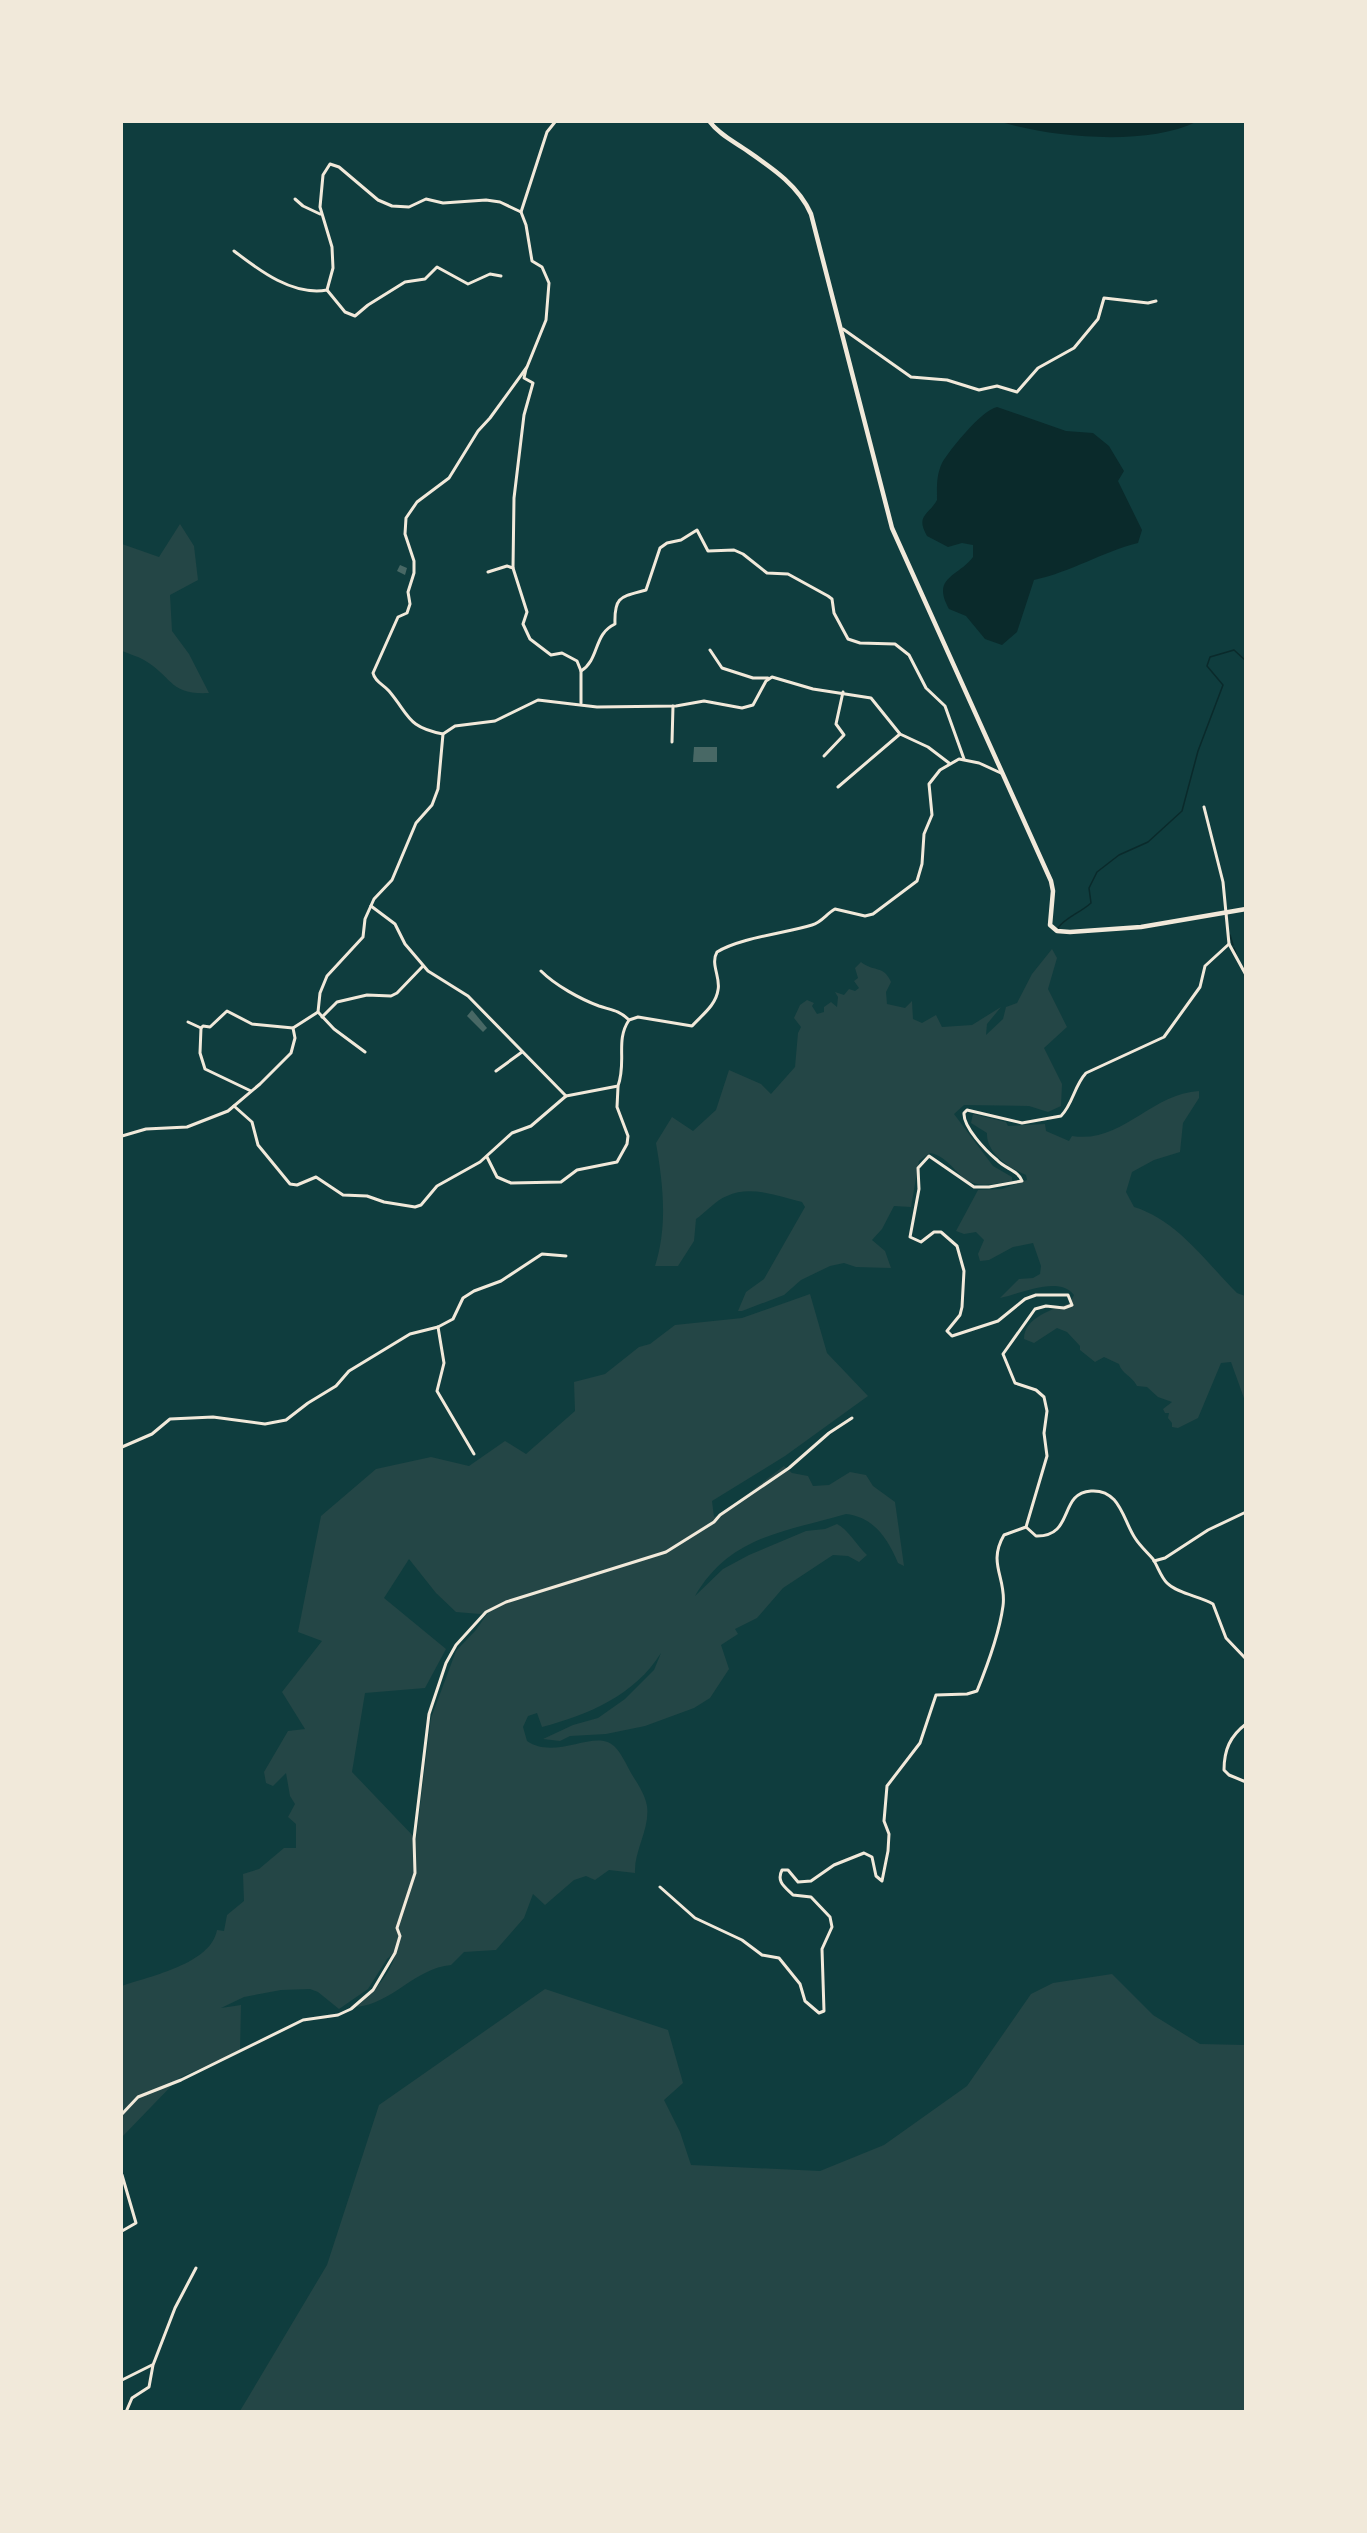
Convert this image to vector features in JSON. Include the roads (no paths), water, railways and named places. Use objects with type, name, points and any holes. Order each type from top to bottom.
[{"type":"main road","points":[[710,122],[717,130],[766,164],[795,188],[806,202],[815,225],[843,329],[892,528],[1051,881],[1053,891],[1050,925],[1058,931],[1141,927],[1245,909]]},
{"type":"street","points":[[555,122],[547,132],[521,212],[528,232],[532,261],[542,267],[549,283],[546,320],[524,378],[533,383],[524,415],[514,498],[513,568],[527,612],[523,624],[530,639],[551,655],[562,653],[577,662],[580,671],[581,703]]},
{"type":"street","points":[[327,290],[333,268],[332,248],[320,214],[322,183],[330,164],[339,167],[378,200],[392,206],[409,207],[426,199],[443,203],[486,200],[500,202],[521,212]]},
{"type":"street","points":[[295,199],[303,206],[320,214]]},
{"type":"street","points":[[234,251],[273,278],[313,292],[327,290]]},
{"type":"street","points":[[327,290],[345,312],[355,316],[405,282],[426,279],[437,267],[468,284],[490,274],[501,276]]},
{"type":"street","points":[[843,329],[911,377],[947,380],[978,390],[997,386],[1017,392],[1038,368],[1074,348],[1098,319],[1104,298],[1148,303],[1156,301]]},
{"type":"street","points":[[527,367],[478,431],[449,478],[417,502],[406,518],[405,534],[414,561],[414,573],[408,592],[410,604],[407,613],[398,617],[373,676],[388,690],[414,724],[426,732],[443,735],[455,726],[495,721],[538,700],[581,703],[597,707],[673,706],[704,701],[748,707],[753,705],[768,678]]},
{"type":"street","points":[[580,671],[593,658],[597,640],[608,627],[615,624],[615,606],[621,597],[646,590],[660,548],[698,530],[708,551],[734,550],[743,554],[767,573],[788,574],[828,596],[832,599],[834,612],[848,639],[860,643],[895,644],[903,648],[926,688],[945,706],[964,760]]},
{"type":"street","points":[[488,572],[507,566],[513,568]]},
{"type":"street","points":[[710,650],[722,668],[753,678],[768,678],[813,689],[871,698],[900,734],[928,747],[949,763]]},
{"type":"street","points":[[824,756],[844,735],[836,724],[843,692]]},
{"type":"street","points":[[672,742],[673,706]]},
{"type":"street","points":[[838,786],[900,734]]},
{"type":"street","points":[[365,1052],[318,1012],[320,993],[327,976],[363,937],[365,919],[371,906],[392,880],[416,824],[432,805],[438,789],[443,735]]},
{"type":"street","points":[[487,1157],[497,1177],[511,1183],[524,1184],[561,1182],[577,1170],[617,1162],[627,1144],[628,1136],[617,1107],[618,1086],[623,1072],[621,1035],[629,1020],[638,1017],[692,1026],[716,998],[719,987],[714,960],[717,952],[812,925],[822,921],[835,909],[864,916],[880,910],[917,880],[922,864],[924,834],[932,815],[929,784],[932,777],[956,759],[1004,774]]},
{"type":"street","points":[[1203,807],[1222,882],[1229,944],[1245,975]]},
{"type":"street","points":[[371,906],[395,924],[405,944],[423,966],[468,996],[566,1096]]},
{"type":"street","points":[[1026,1527],[1047,1456],[1044,1434],[1047,1405],[1044,1397],[1036,1390],[1015,1383],[1003,1354],[1035,1309],[1046,1306],[1070,1307],[1071,1299],[1060,1295],[1036,1295],[1025,1299],[998,1322],[952,1336],[947,1331],[960,1315],[962,1307],[963,1263],[957,1246],[941,1232],[934,1232],[921,1242],[910,1237],[919,1189],[918,1168],[929,1156],[974,1187],[1022,1181],[1016,1173],[998,1162],[966,1123],[964,1113],[967,1110],[1022,1123],[1061,1116],[1069,1106],[1077,1083],[1086,1073],[1164,1037],[1200,987],[1205,966],[1229,944]]},
{"type":"street","points":[[322,1017],[337,1002],[367,994],[391,996],[397,993],[423,966]]},
{"type":"street","points":[[541,971],[577,996],[600,1006],[620,1011],[629,1020]]},
{"type":"street","points":[[188,1022],[201,1028],[210,1027],[227,1011],[252,1024],[293,1028],[318,1012]]},
{"type":"street","points":[[201,1028],[200,1053],[205,1069],[251,1090]]},
{"type":"street","points":[[122,1136],[146,1129],[187,1126],[228,1111],[291,1053],[295,1038],[293,1028]]},
{"type":"street","points":[[496,1071],[522,1052]]},
{"type":"street","points":[[233,1106],[252,1122],[258,1145],[271,1159],[284,1179],[297,1185],[316,1177],[343,1195],[367,1196],[384,1202],[415,1207],[426,1200],[437,1186],[487,1157],[512,1133],[531,1126],[566,1096],[618,1086]]},
{"type":"street","points":[[122,1447],[152,1434],[170,1419],[213,1417],[265,1424],[286,1420],[336,1386],[349,1371],[410,1334],[438,1327],[453,1319],[463,1298],[474,1291],[501,1281],[542,1254],[566,1256]]},
{"type":"street","points":[[438,1327],[444,1363],[437,1391],[474,1454]]},
{"type":"street","points":[[122,2114],[138,2097],[182,2080],[303,2020],[339,2015],[351,2009],[372,1990],[395,1953],[400,1936],[397,1928],[415,1873],[414,1839],[429,1714],[446,1663],[456,1645],[486,1612],[506,1602],[654,1556],[680,1544],[789,1468],[829,1433],[852,1418]]},
{"type":"street","points":[[1026,1527],[1036,1536],[1052,1533],[1061,1526],[1079,1493],[1096,1491],[1113,1499],[1121,1507],[1136,1540],[1154,1561],[1165,1581],[1172,1587],[1213,1604],[1226,1638],[1245,1659]]},
{"type":"street","points":[[1154,1561],[1159,1561],[1208,1530],[1245,1512]]},
{"type":"street","points":[[660,1887],[695,1918],[742,1940],[762,1955],[779,1958],[800,1984],[805,2001],[819,2013],[824,2011],[822,1949],[832,1927],[830,1917],[811,1897],[793,1896],[780,1881],[779,1876],[782,1870],[788,1870],[798,1882],[811,1881],[834,1865],[864,1853],[872,1857],[876,1876],[882,1881],[889,1834],[884,1821],[887,1786],[920,1743],[936,1695],[967,1694],[977,1691],[987,1665],[1003,1605],[995,1560],[996,1548],[1004,1535],[1026,1527]]},
{"type":"street","points":[[1245,1724],[1231,1737],[1224,1755],[1224,1770],[1229,1775],[1245,1782]]},
{"type":"street","points":[[122,2175],[136,2223],[122,2231]]},
{"type":"street","points":[[126,2412],[132,2398],[149,2387],[153,2365],[175,2307],[196,2268]]},
{"type":"street","points":[[122,2380],[153,2365]]},
{"type":"waterway","points":[[1058,928],[1091,903],[1089,888],[1097,872],[1119,855],[1148,842],[1182,811],[1198,751],[1223,685],[1207,666],[1210,657],[1234,650],[1246,661]]},
{"type":"waterway","points":[[1230,935],[1233,945]]},
{"type":"waterway","points":[[1234,948],[1236,954]]}]
